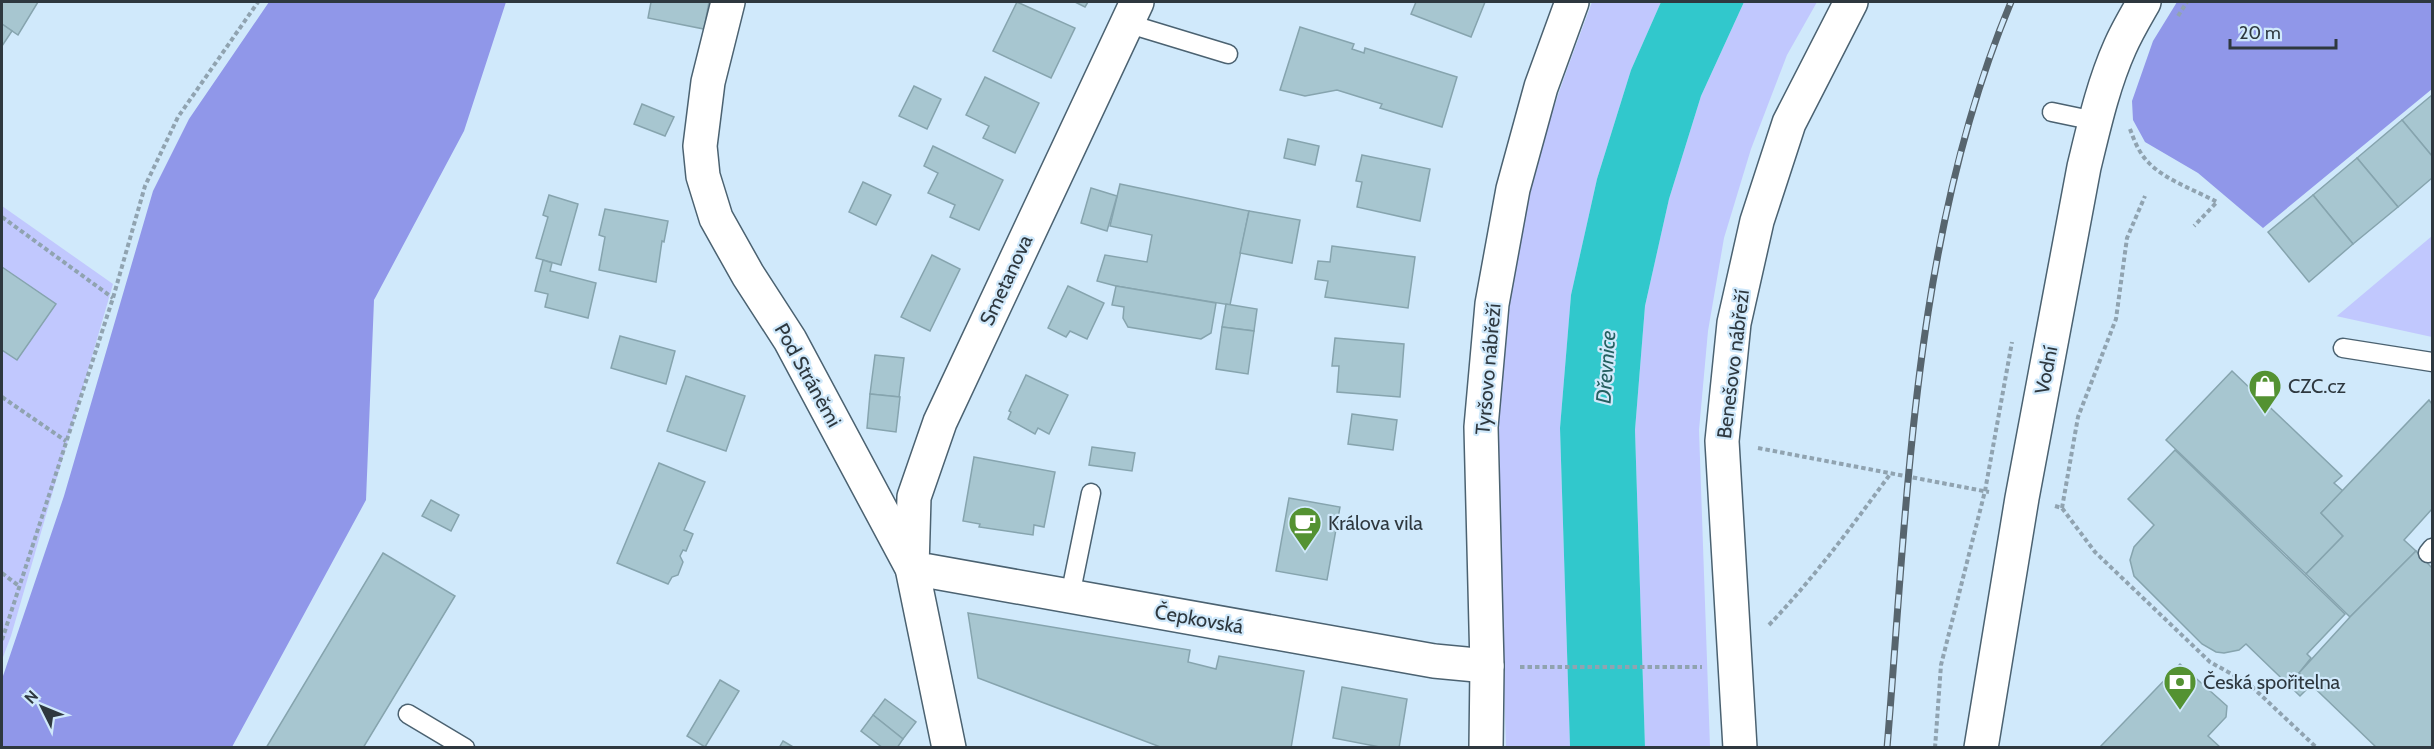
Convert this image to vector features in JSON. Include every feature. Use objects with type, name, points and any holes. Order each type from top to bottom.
[{"type":"street","name":"Pod Stráněmi","points":[[728,2],[708,82],[700,146],[703,176],[716,218],[748,275],[790,340],[912,568],[949,747]]},
{"type":"street","name":"Tyršovo nábřeží","points":[[1486,747],[1500,667],[1481,427],[1492,304],[1513,189],[1541,87],[1572,2]]},
{"type":"street","name":"Benešovo nábřeží","points":[[1740,747],[1722,441],[1734,323],[1757,222],[1789,123],[1851,2]]},
{"type":"street","name":"Vodní","points":[[1981,747],[2022,498],[2095,121],[2121,46],[2145,2]]},
{"type":"street","name":"Smetanova","points":[[912,568],[914,497],[939,422],[1131,12]]},
{"type":"street","name":"Čepkovská","points":[[912,568],[1434,661],[1500,667]]},
{"type":"lane","points":[[1131,12],[1228,54]]},
{"type":"lane","points":[[2052,112],[2095,121]]},
{"type":"lane","points":[[2343,348],[2433,362]]},
{"type":"lane","points":[[1070,596],[1091,493]]},
{"type":"lane","points":[[408,714],[465,747]]},
{"type":"path","points":[[2,640],[113,298],[145,186],[174,127],[258,2]]},
{"type":"path","points":[[2175,22],[2187,2]]},
{"type":"path","points":[[2127,124],[2147,161],[2161,172],[2217,202],[2194,226]]},
{"type":"path","points":[[2062,508],[2078,417],[2116,319],[2127,237],[2145,196]]},
{"type":"path","points":[[2,217],[113,298]]},
{"type":"path","points":[[1935,747],[1941,665],[1984,491],[2012,342]]},
{"type":"path","points":[[2,397],[66,441]]},
{"type":"path","points":[[1722,441],[2022,498],[2062,508],[2096,552],[2210,662],[2248,683],[2317,747]]},
{"type":"path","points":[[1736,658],[1791,601],[1842,541],[1891,473]]},
{"type":"path","points":[[2,573],[19,586]]},
{"type":"path","points":[[1500,667],[1700,668]]},
{"type":"shaded area","points":[[269,2],[506,2],[464,131],[374,300],[366,500],[232,747],[2,747],[2,679],[64,496],[153,191],[189,119]]},
{"type":"shaded area","points":[[1592,2],[1661,2],[1631,70],[1597,179],[1571,295],[1560,428],[1570,747],[1506,748],[1496,434],[1501,371],[1519,246],[1538,161],[1559,92]]},
{"type":"shaded area","points":[[1744,2],[1817,2],[1787,55],[1751,149],[1724,238],[1708,331],[1699,430],[1710,747],[1645,748],[1635,430],[1645,306],[1669,199],[1701,96]]},
{"type":"shaded area","points":[[2177,2],[2432,2],[2432,89],[2263,228],[2198,173],[2145,142],[2133,120],[2132,101],[2153,41]]},
{"type":"shaded area","points":[[2,206],[113,284],[11,636],[2,660]]},
{"type":"shaded area","points":[[2432,236],[2432,337],[2336,316],[2337,316]]},
{"type":"water","name":"Dřevnice","points":[[1661,2],[1744,2],[1701,96],[1669,199],[1645,306],[1635,430],[1645,747],[1570,747],[1560,428],[1571,295],[1597,179],[1631,70]]},
{"type":"building","points":[[2,2],[38,2],[18,35],[2,24]]},
{"type":"building","points":[[651,2],[709,2],[704,29],[648,18]]},
{"type":"building","points":[[1017,2],[1075,28],[1051,78],[993,51]]},
{"type":"building","points":[[1075,2],[1088,2],[1085,7]]},
{"type":"building","points":[[1416,2],[1485,2],[1471,37],[1411,14]]},
{"type":"building","points":[[2,24],[12,31],[2,46]]},
{"type":"building","points":[[1300,27],[1354,44],[1352,49],[1364,53],[1365,48],[1457,77],[1442,127],[1380,108],[1382,104],[1337,90],[1305,96],[1280,90]]},
{"type":"building","points":[[985,77],[1039,103],[1015,153],[983,138],[989,126],[966,115]]},
{"type":"building","points":[[914,86],[941,99],[927,129],[899,116]]},
{"type":"building","points":[[2432,95],[2432,156],[2402,120]]},
{"type":"building","points":[[642,104],[674,117],[665,136],[634,124]]},
{"type":"building","points":[[2402,120],[2432,156],[2432,178],[2398,207],[2357,158]]},
{"type":"building","points":[[1288,139],[1319,146],[1315,165],[1284,158]]},
{"type":"building","points":[[933,146],[1003,180],[979,230],[950,217],[955,205],[928,193],[938,173],[924,166]]},
{"type":"building","points":[[1362,155],[1430,169],[1420,221],[1357,207],[1362,182],[1356,181]]},
{"type":"building","points":[[2357,158],[2398,207],[2353,244],[2313,195]]},
{"type":"building","points":[[863,182],[891,195],[876,225],[849,212]]},
{"type":"building","points":[[1120,184],[1249,211],[1230,305],[1097,281],[1105,255],[1147,262],[1152,235],[1110,226]]},
{"type":"building","points":[[1091,188],[1117,196],[1107,231],[1081,223]]},
{"type":"building","points":[[549,195],[578,204],[561,265],[536,258],[548,217],[543,215]]},
{"type":"building","points":[[2313,195],[2353,244],[2309,282],[2268,232]]},
{"type":"building","points":[[605,209],[668,221],[664,242],[662,241],[656,282],[599,270],[605,237],[599,235]]},
{"type":"building","points":[[1249,211],[1300,220],[1292,263],[1240,253]]},
{"type":"building","points":[[1332,246],[1415,257],[1408,308],[1325,297],[1328,281],[1315,279],[1318,261],[1330,262]]},
{"type":"building","points":[[932,255],[960,269],[930,331],[901,317]]},
{"type":"building","points":[[543,260],[552,263],[550,271],[596,283],[588,318],[545,307],[548,294],[535,291]]},
{"type":"building","points":[[2,267],[56,304],[17,360],[2,350]]},
{"type":"building","points":[[1068,286],[1104,303],[1087,339],[1070,331],[1066,337],[1048,328]]},
{"type":"building","points":[[1116,286],[1216,303],[1211,333],[1201,339],[1128,327],[1123,318],[1124,307],[1112,305]]},
{"type":"building","points":[[1226,304],[1257,309],[1254,331],[1222,327]]},
{"type":"building","points":[[1222,327],[1254,331],[1248,374],[1216,369]]},
{"type":"building","points":[[620,336],[675,351],[666,384],[611,368]]},
{"type":"building","points":[[1335,338],[1404,344],[1400,397],[1337,392],[1339,366],[1332,366]]},
{"type":"building","points":[[875,355],[904,358],[899,397],[870,394]]},
{"type":"building","points":[[2232,371],[2342,476],[2334,483],[2343,491],[2321,513],[2343,536],[2306,574],[2166,440]]},
{"type":"building","points":[[1026,375],[1068,395],[1049,434],[1038,428],[1035,434],[1008,419],[1011,412],[1009,411]]},
{"type":"building","points":[[686,376],[745,396],[726,451],[667,431]]},
{"type":"building","points":[[870,394],[900,397],[896,432],[867,428]]},
{"type":"building","points":[[2429,400],[2432,404],[2432,509],[2404,540],[2416,551],[2350,617],[2306,574],[2343,536],[2321,513]]},
{"type":"building","points":[[1352,414],[1397,420],[1393,450],[1348,444]]},
{"type":"building","points":[[1092,447],[1135,453],[1132,471],[1089,465]]},
{"type":"building","points":[[2175,450],[2345,614],[2307,654],[2311,658],[2299,673],[2311,685],[2300,696],[2246,644],[2239,650],[2224,653],[2216,652],[2202,644],[2134,576],[2130,560],[2134,547],[2154,525],[2128,499]]},
{"type":"building","points":[[974,457],[1055,472],[1044,527],[1034,525],[1033,535],[979,527],[980,524],[963,521]]},
{"type":"building","points":[[659,463],[705,482],[684,530],[693,534],[686,551],[683,550],[680,556],[683,562],[678,575],[672,577],[668,584],[617,563]]},
{"type":"building","name":"Králova vila","points":[[1289,498],[1340,507],[1327,580],[1276,571]]},
{"type":"building","points":[[431,500],[459,515],[451,531],[422,516]]},
{"type":"building","points":[[2416,551],[2432,568],[2432,748],[2377,748],[2299,673],[2350,617]]},
{"type":"building","points":[[383,553],[455,596],[363,748],[266,748]]},
{"type":"building","points":[[968,613],[1190,650],[1188,662],[1216,669],[1219,656],[1304,671],[1291,748],[1163,748],[978,678]]},
{"type":"building","name":"Česká spořitelna","points":[[2180,664],[2227,706],[2226,717],[2208,736],[2221,748],[2099,748]]},
{"type":"building","points":[[720,680],[739,691],[705,747],[687,736]]},
{"type":"building","points":[[1342,687],[1407,699],[1399,748],[1385,748],[1333,738]]},
{"type":"building","points":[[885,699],[916,722],[903,739],[873,715]]},
{"type":"building","points":[[873,715],[903,739],[897,748],[883,748],[861,731]]},
{"type":"building","points":[[783,741],[795,748],[779,748]]},
{"type":"railway","points":[[1887,748],[1910,464],[1920,369],[1934,275],[1953,182],[1978,91],[2011,2]]},
{"type":"place","name":"CZC.cz","points":[[2265,415]]},
{"type":"place","name":"Králova vila","points":[[1305,552]]},
{"type":"place","name":"Česká spořitelna","points":[[2180,711]]}]
